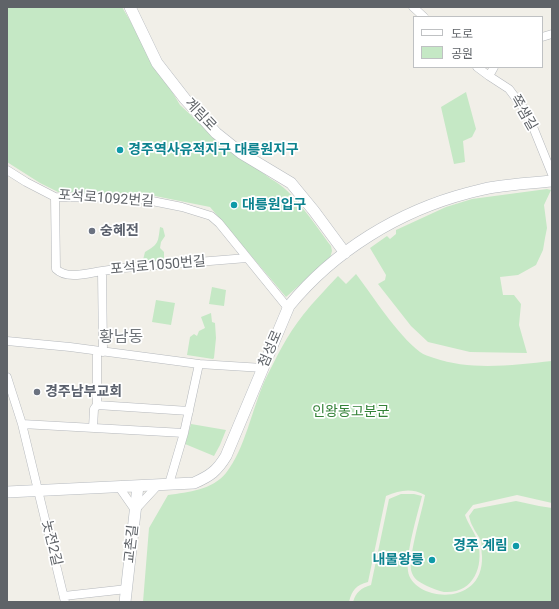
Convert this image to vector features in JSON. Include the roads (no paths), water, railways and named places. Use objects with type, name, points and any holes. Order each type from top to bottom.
[{"type":"street","name":"계림로","points":[[130,7],[157,63],[185,99],[216,133],[241,153],[291,183],[314,211],[344,253]]},
{"type":"street","points":[[413,7],[423,16]]},
{"type":"street","name":"쪽샘길","points":[[478,68],[509,89],[524,109],[531,122],[552,174]]},
{"type":"street","points":[[489,76],[493,68]]},
{"type":"street","name":"포석로1092번길","points":[[7,170],[55,197],[147,200],[182,207],[211,216],[219,223],[288,308]]},
{"type":"street","name":"첨성로","points":[[7,492],[194,483],[209,476],[219,468],[226,456],[288,308],[299,293],[316,276],[344,253],[388,224],[428,205],[494,187],[552,181]]},
{"type":"street","points":[[55,197],[56,269],[67,275],[102,271]]},
{"type":"street","name":"포석로1050번길","points":[[93,428],[94,409],[97,405],[102,271],[247,258]]},
{"type":"street","points":[[7,341],[199,364],[262,368]]},
{"type":"street","points":[[119,487],[135,510],[163,485],[184,433],[199,364]]},
{"type":"street","name":"놋전2길","points":[[7,377],[22,424],[64,599]]},
{"type":"street","points":[[97,405],[189,411]]},
{"type":"street","points":[[22,424],[184,433]]},
{"type":"street","name":"교촌길","points":[[125,602],[138,486]]},
{"type":"street","points":[[64,599],[127,589]]},
{"type":"place","name":"경주역사유적지구 대릉원지구","points":[[120,150]]},
{"type":"place","name":"대릉원입구","points":[[234,205]]},
{"type":"place","name":"숭혜전","points":[[92,231]]},
{"type":"place","name":"경주남부교회","points":[[37,392]]},
{"type":"place","name":"경주 계림","points":[[516,546]]},
{"type":"place","name":"내물왕릉","points":[[432,560]]},
{"type":"district","name":"황남동","points":[[121,338]]},
{"type":"park label","name":"인왕동고분군","points":[[351,412]]}]
